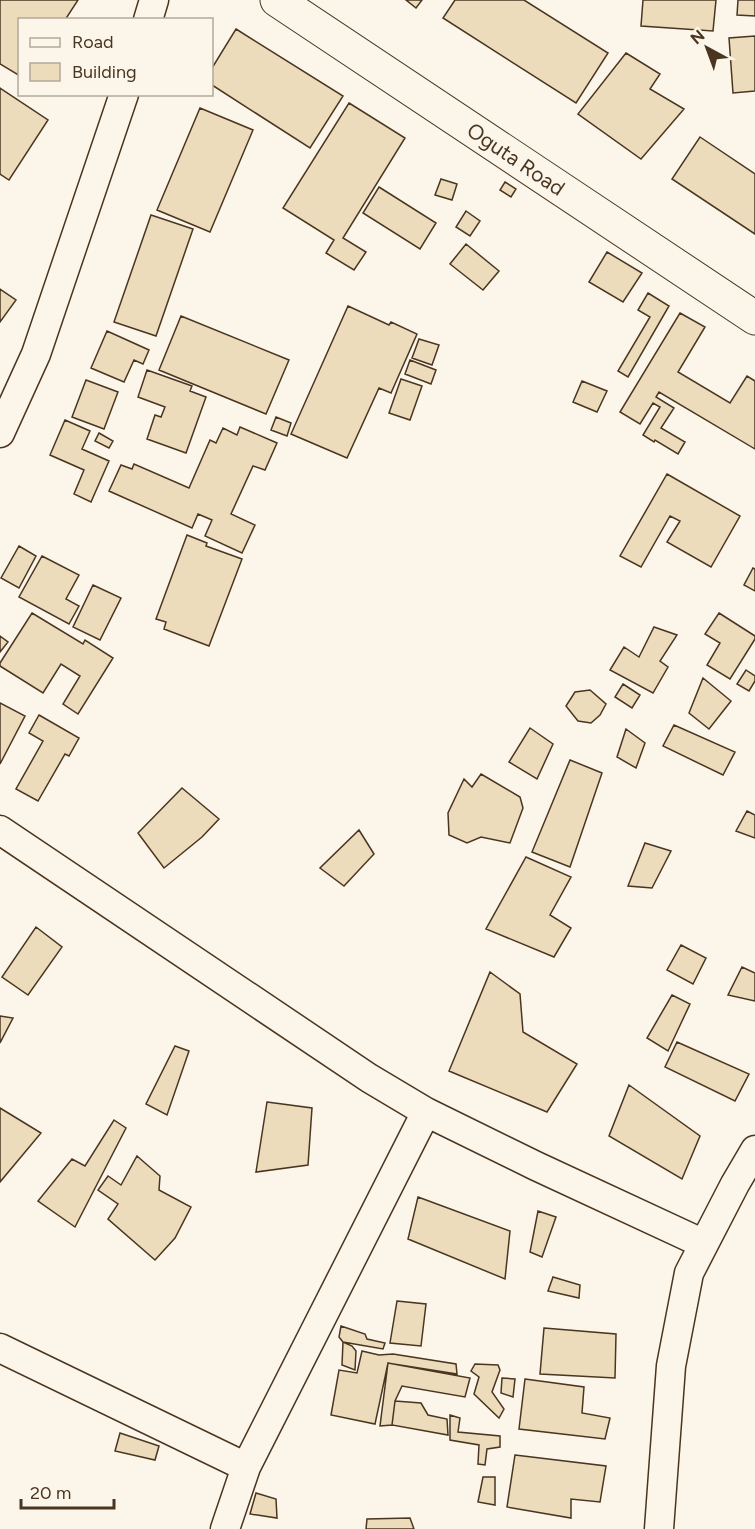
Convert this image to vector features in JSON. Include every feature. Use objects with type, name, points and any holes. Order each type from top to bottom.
[{"type":"main road","name":"Oguta Road","points":[[277,0],[755,318]]},
{"type":"street","points":[[149,18],[154,0]]},
{"type":"street","points":[[0,433],[36,354],[123,96]]},
{"type":"street","points":[[0,830],[369,1077],[426,1112],[704,1244]]},
{"type":"street","points":[[225,1529],[246,1467],[426,1112]]},
{"type":"street","points":[[659,1529],[671,1366],[689,1273],[755,1150]]},
{"type":"street","points":[[0,1348],[246,1467]]},
{"type":"building","points":[[0,0],[78,0],[66,18],[18,18],[18,75],[0,64]]},
{"type":"building","points":[[406,0],[422,0],[416,8]]},
{"type":"building","points":[[455,0],[524,0],[608,53],[576,103],[443,18]]},
{"type":"building","points":[[643,0],[716,0],[713,31],[641,26]]},
{"type":"building","points":[[738,0],[755,0],[755,16],[737,15]]},
{"type":"building","points":[[236,29],[343,96],[310,148],[213,86],[213,66]]},
{"type":"building","points":[[755,36],[755,91],[733,93],[729,38]]},
{"type":"building","points":[[626,53],[660,74],[650,89],[684,109],[641,159],[578,114]]},
{"type":"building","points":[[0,88],[48,120],[9,180],[0,174]]},
{"type":"building","points":[[349,103],[405,138],[343,238],[366,252],[354,270],[326,253],[334,240],[283,208]]},
{"type":"building","points":[[200,108],[253,130],[210,232],[157,210]]},
{"type":"building","points":[[700,137],[755,174],[755,234],[672,179]]},
{"type":"building","points":[[441,179],[457,184],[452,200],[435,195]]},
{"type":"building","points":[[505,182],[516,189],[511,197],[500,190]]},
{"type":"building","points":[[379,187],[436,223],[420,249],[363,213]]},
{"type":"building","points":[[466,211],[480,221],[470,236],[456,227]]},
{"type":"building","points":[[151,215],[193,229],[156,336],[114,322]]},
{"type":"building","points":[[466,244],[499,271],[483,290],[450,264]]},
{"type":"building","points":[[607,252],[642,273],[623,302],[589,282]]},
{"type":"building","points":[[0,289],[16,300],[0,322]]},
{"type":"building","points":[[648,293],[669,306],[628,377],[618,371],[650,317],[638,310]]},
{"type":"building","points":[[348,306],[389,325],[391,322],[417,334],[391,393],[379,388],[347,458],[291,434]]},
{"type":"building","points":[[680,313],[705,327],[678,372],[730,403],[747,376],[755,381],[755,449],[659,392],[656,397],[674,408],[661,428],[685,442],[678,454],[643,435],[660,407],[653,403],[640,424],[620,412]]},
{"type":"building","points":[[181,316],[289,360],[266,414],[159,370]]},
{"type":"building","points":[[107,331],[149,350],[143,364],[134,360],[124,382],[91,368]]},
{"type":"building","points":[[419,339],[439,345],[432,365],[412,358]]},
{"type":"building","points":[[410,360],[436,370],[431,384],[405,374]]},
{"type":"building","points":[[147,370],[192,386],[190,391],[206,397],[186,453],[147,439],[155,415],[161,417],[165,407],[138,397]]},
{"type":"building","points":[[401,379],[422,386],[410,420],[389,413]]},
{"type":"building","points":[[86,380],[118,392],[104,429],[72,417]]},
{"type":"building","points":[[582,381],[607,391],[597,412],[573,402]]},
{"type":"building","points":[[276,417],[291,423],[287,436],[271,430]]},
{"type":"building","points":[[65,420],[90,431],[82,449],[109,461],[91,502],[74,494],[84,470],[50,455]]},
{"type":"building","points":[[240,427],[277,443],[265,470],[253,466],[231,514],[255,525],[242,553],[205,536],[212,520],[198,514],[192,528],[109,491],[121,465],[132,469],[134,464],[189,488],[210,440],[216,443],[223,428],[237,435]]},
{"type":"building","points":[[99,433],[113,441],[109,448],[95,441]]},
{"type":"building","points":[[667,474],[740,516],[711,567],[667,542],[680,521],[670,516],[641,567],[620,556]]},
{"type":"building","points":[[187,535],[207,543],[206,546],[242,559],[209,646],[164,629],[166,622],[156,619]]},
{"type":"building","points":[[19,546],[36,556],[19,588],[1,578]]},
{"type":"building","points":[[42,556],[79,575],[66,599],[79,606],[69,624],[19,597]]},
{"type":"building","points":[[753,568],[755,569],[755,591],[744,585]]},
{"type":"building","points":[[93,585],[121,598],[100,640],[73,627]]},
{"type":"building","points":[[32,613],[83,644],[85,640],[113,658],[78,714],[63,704],[80,676],[61,664],[43,693],[0,666]]},
{"type":"building","points":[[719,613],[755,636],[730,679],[707,665],[720,643],[705,634]]},
{"type":"building","points":[[654,627],[677,635],[660,661],[668,667],[653,693],[610,670],[624,647],[639,657]]},
{"type":"building","points":[[0,636],[8,642],[0,652]]},
{"type":"building","points":[[746,670],[755,676],[755,681],[749,691],[737,684]]},
{"type":"building","points":[[703,678],[731,701],[709,729],[689,713]]},
{"type":"building","points":[[623,684],[640,695],[632,708],[615,697]]},
{"type":"building","points":[[590,690],[606,704],[600,715],[591,723],[578,721],[566,706],[575,692]]},
{"type":"building","points":[[0,703],[25,716],[0,764]]},
{"type":"building","points":[[39,715],[79,738],[69,756],[65,754],[38,801],[16,789],[43,741],[29,733]]},
{"type":"building","points":[[674,725],[735,752],[723,775],[663,746]]},
{"type":"building","points":[[530,728],[553,744],[537,779],[509,762]]},
{"type":"building","points":[[626,729],[645,743],[636,768],[617,757]]},
{"type":"building","points":[[570,760],[602,773],[570,867],[532,852]]},
{"type":"building","points":[[481,774],[520,797],[523,808],[510,843],[481,837],[467,843],[449,835],[448,813],[464,779],[472,787]]},
{"type":"building","points":[[182,788],[219,819],[202,837],[164,868],[138,833]]},
{"type":"building","points":[[747,811],[755,815],[755,838],[736,831]]},
{"type":"building","points":[[359,830],[374,854],[344,886],[320,868]]},
{"type":"building","points":[[645,843],[671,851],[652,888],[628,886]]},
{"type":"building","points":[[526,857],[571,877],[550,915],[571,928],[554,957],[486,929]]},
{"type":"building","points":[[36,927],[62,947],[28,995],[2,977]]},
{"type":"building","points":[[681,945],[706,958],[693,984],[667,970]]},
{"type":"building","points":[[742,967],[755,973],[755,1001],[728,995]]},
{"type":"building","points":[[490,972],[520,994],[523,1032],[577,1064],[547,1112],[449,1071]]},
{"type":"building","points":[[672,995],[690,1004],[668,1051],[647,1038]]},
{"type":"building","points":[[0,1016],[13,1018],[0,1043]]},
{"type":"building","points":[[677,1042],[749,1074],[735,1101],[665,1067]]},
{"type":"building","points":[[175,1046],[189,1051],[167,1115],[146,1104]]},
{"type":"building","points":[[629,1085],[700,1136],[682,1179],[609,1136]]},
{"type":"building","points":[[267,1102],[312,1108],[308,1165],[256,1172]]},
{"type":"building","points":[[0,1108],[41,1133],[0,1182]]},
{"type":"building","points":[[114,1120],[126,1128],[75,1227],[38,1201],[72,1159],[85,1166]]},
{"type":"building","points":[[137,1156],[160,1176],[159,1190],[191,1207],[175,1238],[155,1260],[108,1219],[118,1204],[98,1190],[108,1176],[121,1185]]},
{"type":"building","points":[[418,1197],[510,1231],[505,1279],[408,1239]]},
{"type":"building","points":[[538,1211],[556,1217],[542,1257],[530,1252]]},
{"type":"building","points":[[553,1277],[580,1285],[579,1298],[548,1291]]},
{"type":"building","points":[[397,1301],[426,1304],[421,1346],[390,1343]]},
{"type":"building","points":[[341,1326],[365,1334],[367,1339],[385,1343],[383,1349],[343,1342],[339,1337]]},
{"type":"building","points":[[544,1328],[616,1334],[615,1378],[540,1374]]},
{"type":"building","points":[[343,1342],[352,1346],[356,1351],[355,1370],[342,1365]]},
{"type":"building","points":[[362,1351],[456,1364],[457,1374],[388,1363],[375,1424],[331,1415],[339,1370],[357,1373]]},
{"type":"building","points":[[388,1363],[470,1378],[465,1397],[402,1386],[395,1401],[392,1425],[380,1426]]},
{"type":"building","points":[[475,1364],[498,1365],[500,1370],[492,1392],[504,1409],[499,1418],[474,1394],[479,1377],[471,1371]]},
{"type":"building","points":[[502,1378],[515,1379],[513,1397],[501,1393]]},
{"type":"building","points":[[525,1379],[584,1387],[582,1413],[610,1418],[605,1439],[519,1429]]},
{"type":"building","points":[[395,1401],[421,1403],[428,1415],[447,1419],[448,1435],[392,1425]]},
{"type":"building","points":[[450,1415],[460,1418],[458,1432],[500,1436],[500,1447],[487,1449],[485,1465],[478,1464],[479,1445],[450,1440]]},
{"type":"building","points":[[120,1433],[159,1446],[155,1460],[115,1451]]},
{"type":"building","points":[[515,1455],[606,1466],[600,1502],[571,1499],[571,1518],[507,1507]]},
{"type":"building","points":[[483,1477],[495,1477],[495,1505],[478,1502]]},
{"type":"building","points":[[256,1493],[276,1499],[277,1518],[250,1514]]},
{"type":"building","points":[[410,1518],[414,1529],[366,1529],[367,1519]]}]
